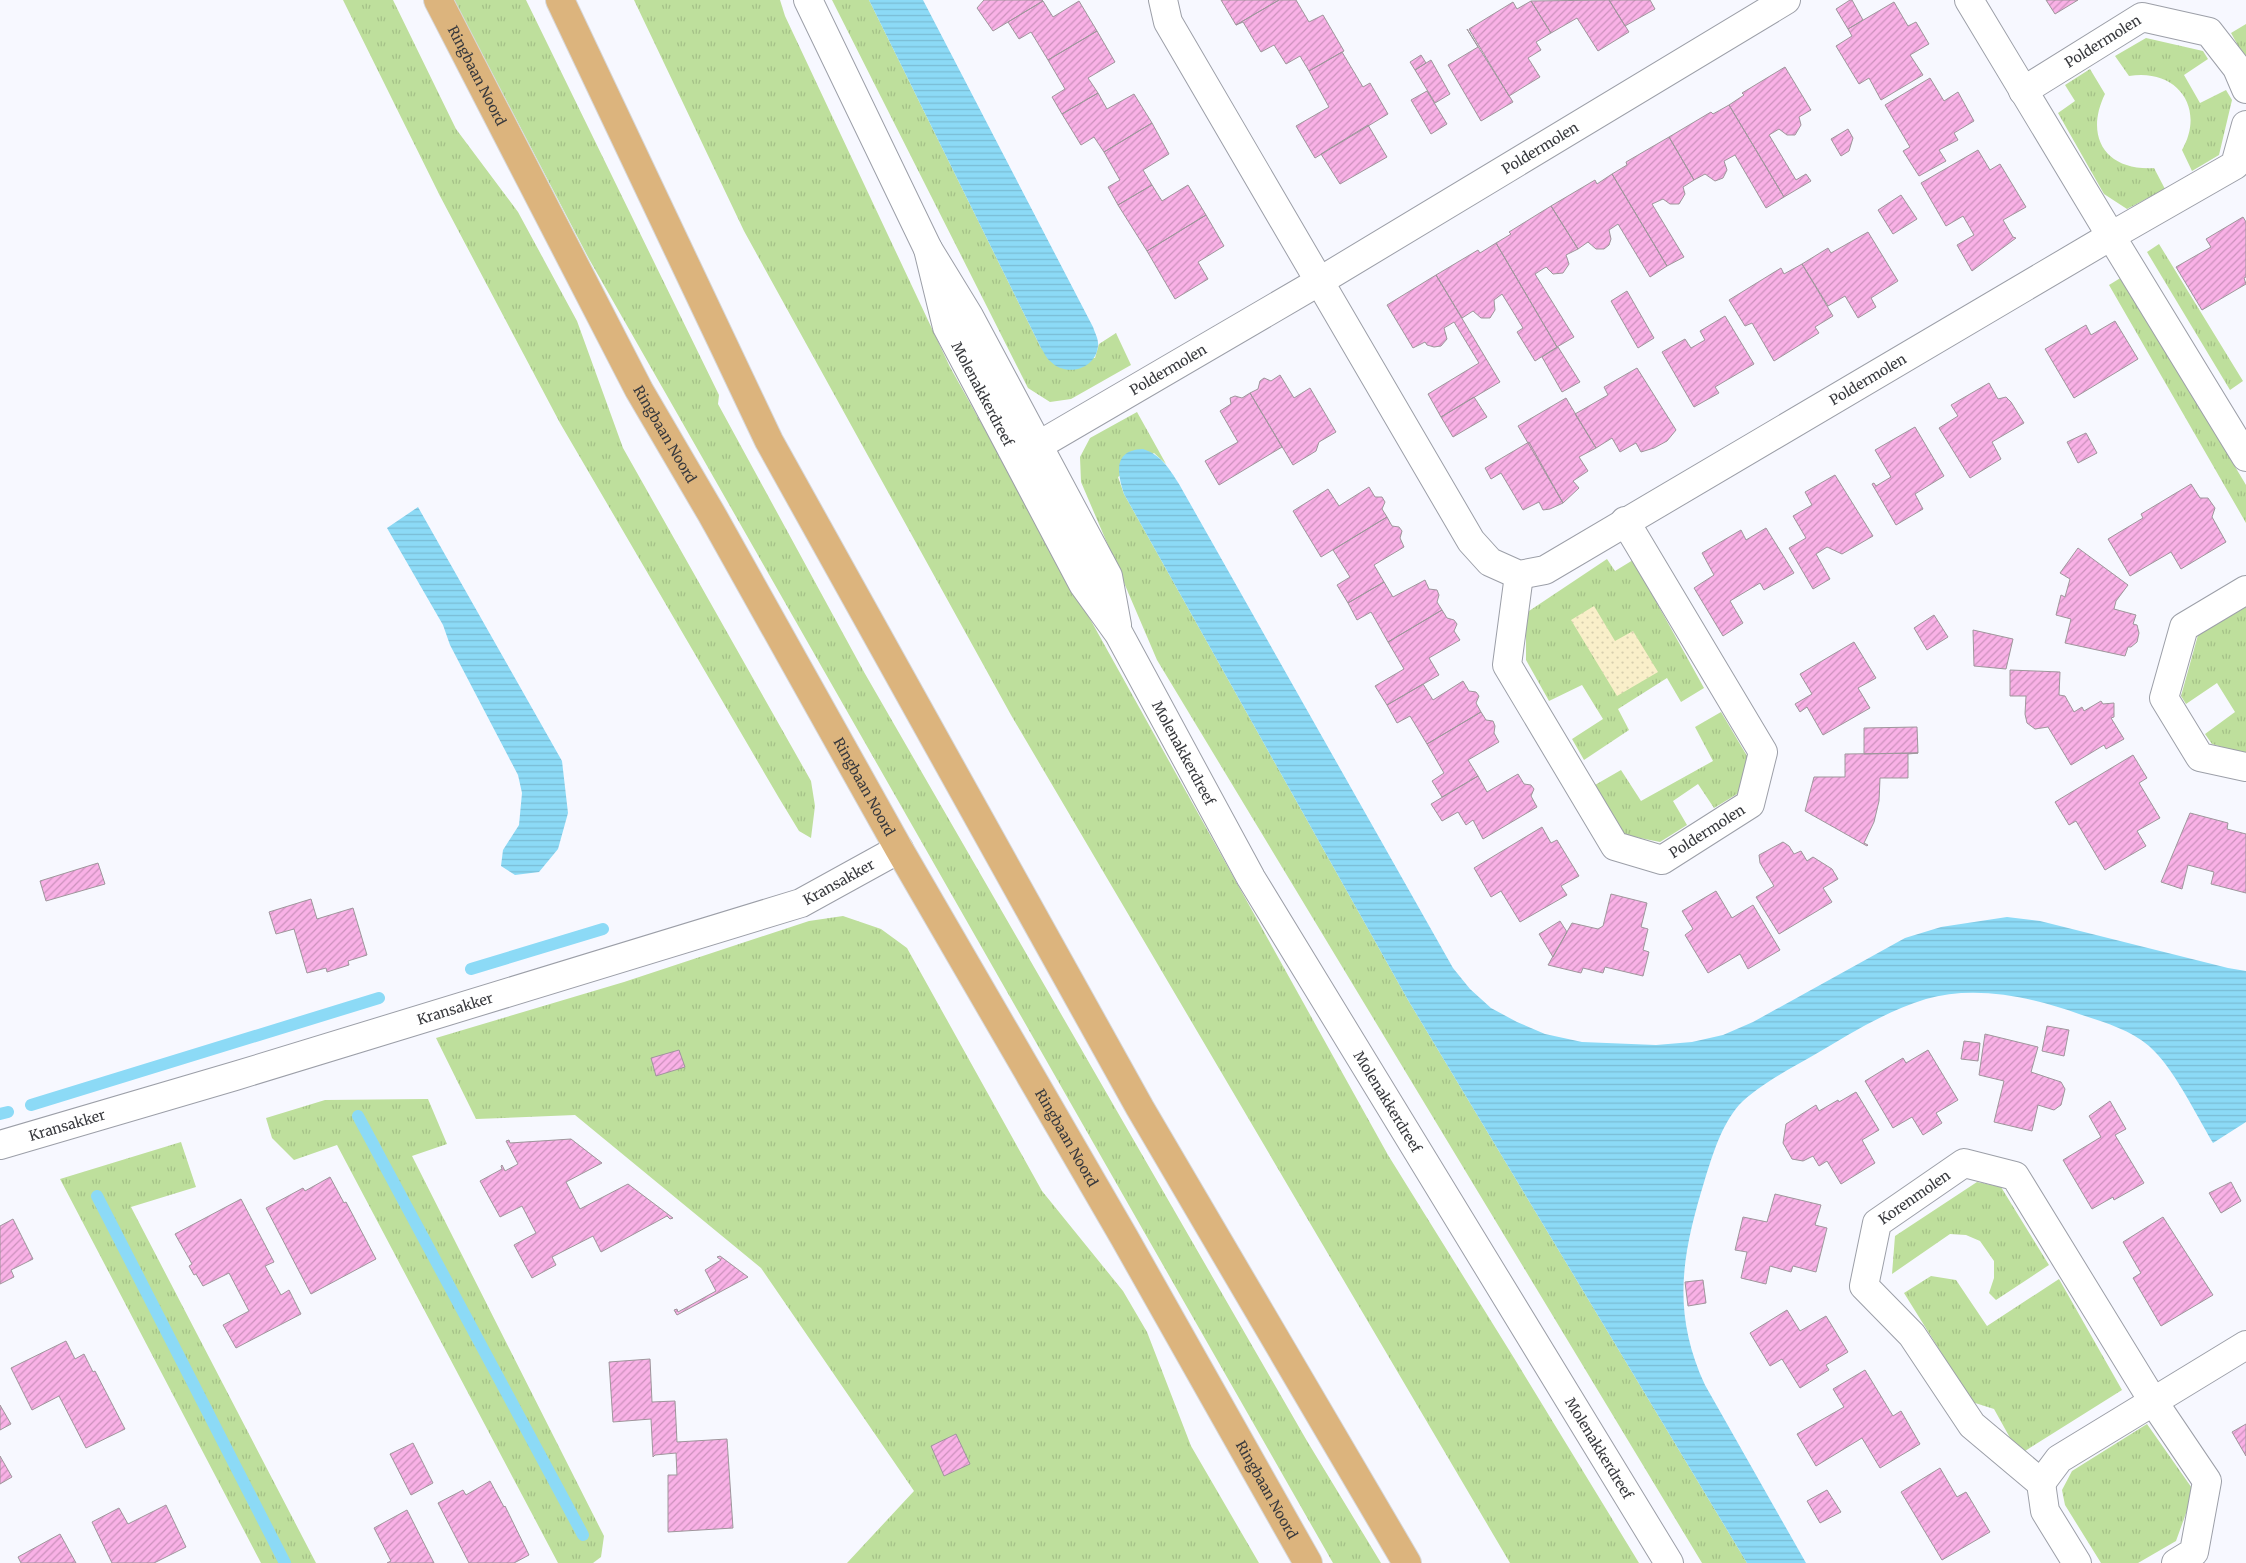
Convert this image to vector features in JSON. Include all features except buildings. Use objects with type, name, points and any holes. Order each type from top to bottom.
[{"type":"main road","name":"Ringbaan Noord","points":[[438,0],[639,390],[711,513],[899,849],[1119,1228],[1308,1563]]},
{"type":"main road","points":[[560,0],[769,441],[1140,1108],[1407,1563]]},
{"type":"street","name":"Molenakkerdreef","points":[[808,0],[928,249],[969,316],[1028,452],[1108,576],[1119,634],[1252,878],[1669,1563]]},
{"type":"street","points":[[1162,0],[1168,22],[1471,541],[1490,562],[1519,575]]},
{"type":"street","name":"Poldermolen","points":[[1028,452],[1320,281],[1786,0]]},
{"type":"street","points":[[1969,0],[2246,457]]},
{"type":"street","name":"Poldermolen","points":[[2023,90],[2142,16],[2209,32],[2237,68],[2246,89]]},
{"type":"street","name":"Poldermolen","points":[[1625,521],[1764,752],[1750,804],[1662,860],[1615,846],[1507,665],[1519,575],[1545,570],[1625,521],[2235,165],[2246,125]]},
{"type":"street","points":[[2246,590],[2184,627],[2164,698],[2200,757],[2246,767]]},
{"type":"street","name":"Kransakker","points":[[0,1145],[680,942],[801,903],[899,849]]},
{"type":"street","name":"Korenmolen","points":[[2041,1483],[1972,1425],[1912,1335],[1864,1286],[1877,1223],[1964,1163],[2015,1176],[2153,1401],[2207,1482],[2194,1552],[2176,1563]]},
{"type":"street","points":[[2077,1563],[2045,1512],[2041,1483],[2059,1459],[2246,1345]]},
{"type":"green space","points":[[343,0],[393,0],[456,129],[518,212],[577,321],[623,448],[811,781],[815,806],[811,838],[799,831],[779,798],[560,423],[440,196]]},
{"type":"green space","points":[[454,0],[526,0],[719,395],[718,404],[864,672],[1307,1441],[1381,1563],[1333,1563],[589,259]]},
{"type":"green space","points":[[634,0],[780,0],[785,16],[950,367],[1388,1155],[1639,1563],[1510,1563],[1011,715],[744,231]]},
{"type":"green space","points":[[832,0],[869,0],[1041,348],[1095,358],[1099,344],[1116,333],[1131,365],[1071,399],[1050,402],[1028,388]]},
{"type":"green space","points":[[2246,24],[2246,60],[2231,33]]},
{"type":"green space","points":[[2146,38],[2203,51],[2208,59],[2184,75],[2200,103],[2226,90],[2232,100],[2219,155],[2192,171],[2182,150],[2189,134],[2191,120],[2188,106],[2182,94],[2173,85],[2161,78],[2146,75],[2129,76],[2115,56]]},
{"type":"green space","points":[[2090,69],[2105,94],[2099,110],[2097,124],[2099,137],[2104,148],[2112,157],[2123,164],[2154,168],[2165,189],[2127,209],[2104,194],[2058,113],[2075,101],[2065,85]]},
{"type":"green space","points":[[2159,244],[2243,381],[2230,390],[2147,252]]},
{"type":"green space","points":[[2122,277],[2246,485],[2246,523],[2109,285]]},
{"type":"green space","points":[[1137,412],[1166,464],[1154,453],[1118,477],[1124,494],[1408,1000],[1747,1563],[1702,1563],[1157,660],[1081,482],[1080,457],[1090,438]]},
{"type":"green space","points":[[1607,559],[1615,571],[1633,560],[1704,688],[1681,702],[1667,678],[1618,709],[1629,730],[1584,760],[1572,739],[1603,719],[1582,685],[1549,701],[1526,660],[1526,613]]},
{"type":"green space","points":[[2246,607],[2246,754],[2212,744],[2205,734],[2235,712],[2217,683],[2186,704],[2181,696],[2198,635]]},
{"type":"green space","points":[[1721,712],[1750,761],[1742,791],[1714,808],[1698,784],[1673,801],[1687,825],[1660,842],[1625,835],[1595,785],[1621,770],[1641,801],[1713,761],[1695,727]]},
{"type":"green space","points":[[843,916],[881,929],[907,948],[1042,1191],[1123,1291],[1147,1332],[1191,1446],[1259,1563],[847,1563],[914,1491],[761,1268],[575,1115],[476,1119],[436,1038],[624,982],[809,921]]},
{"type":"green space","points":[[428,1099],[447,1144],[412,1156],[604,1536],[601,1557],[593,1563],[558,1563],[337,1145],[294,1160],[272,1138],[266,1118],[325,1100]]},
{"type":"green space","points":[[181,1142],[196,1187],[131,1207],[316,1563],[261,1563],[60,1179]]},
{"type":"green space","points":[[1977,1182],[2001,1187],[2049,1265],[1996,1300],[1989,1293],[1994,1278],[1994,1261],[1980,1241],[1966,1235],[1950,1234],[1892,1274],[1895,1236]]},
{"type":"green space","points":[[1931,1276],[1956,1280],[1987,1326],[2059,1279],[2122,1390],[2025,1451],[2014,1445],[1994,1409],[1972,1402],[1904,1293]]},
{"type":"green space","points":[[2147,1424],[2194,1491],[2176,1541],[2138,1563],[2101,1563],[2065,1505],[2062,1490],[2072,1471]]},
{"type":"sand","points":[[1594,606],[1615,641],[1633,631],[1658,672],[1617,696],[1571,620]]},
{"type":"water","points":[[869,0],[923,0],[1093,327],[1098,346],[1096,354],[1086,365],[1072,370],[1064,369],[1049,360],[1041,348]]},
{"type":"water","points":[[1143,449],[1160,458],[1179,484],[1453,968],[1470,989],[1491,1008],[1517,1022],[1545,1034],[1582,1042],[1656,1045],[1692,1042],[1723,1035],[1753,1022],[1905,938],[1941,927],[2007,917],[2040,921],[2246,971],[2246,1122],[2213,1143],[2167,1066],[2141,1040],[2116,1027],[2061,1008],[2023,998],[1984,993],[1964,993],[1926,999],[1882,1016],[1755,1091],[1733,1113],[1722,1131],[1715,1150],[1697,1206],[1691,1232],[1684,1282],[1687,1332],[1694,1358],[1705,1385],[1806,1563],[1747,1563],[1408,1000],[1124,494],[1119,471],[1122,458],[1126,453],[1133,450]]},
{"type":"water","points":[[418,507],[562,761],[568,813],[558,849],[539,872],[515,875],[501,866],[503,850],[519,825],[522,793],[518,775],[450,645],[443,625],[387,528]]},
{"type":"waterway","points":[[471,969],[603,929]]},
{"type":"waterway","points":[[31,1105],[379,998]]},
{"type":"waterway","points":[[0,1114],[8,1112]]},
{"type":"waterway","points":[[358,1116],[583,1535]]},
{"type":"waterway","points":[[97,1196],[285,1563]]}]
